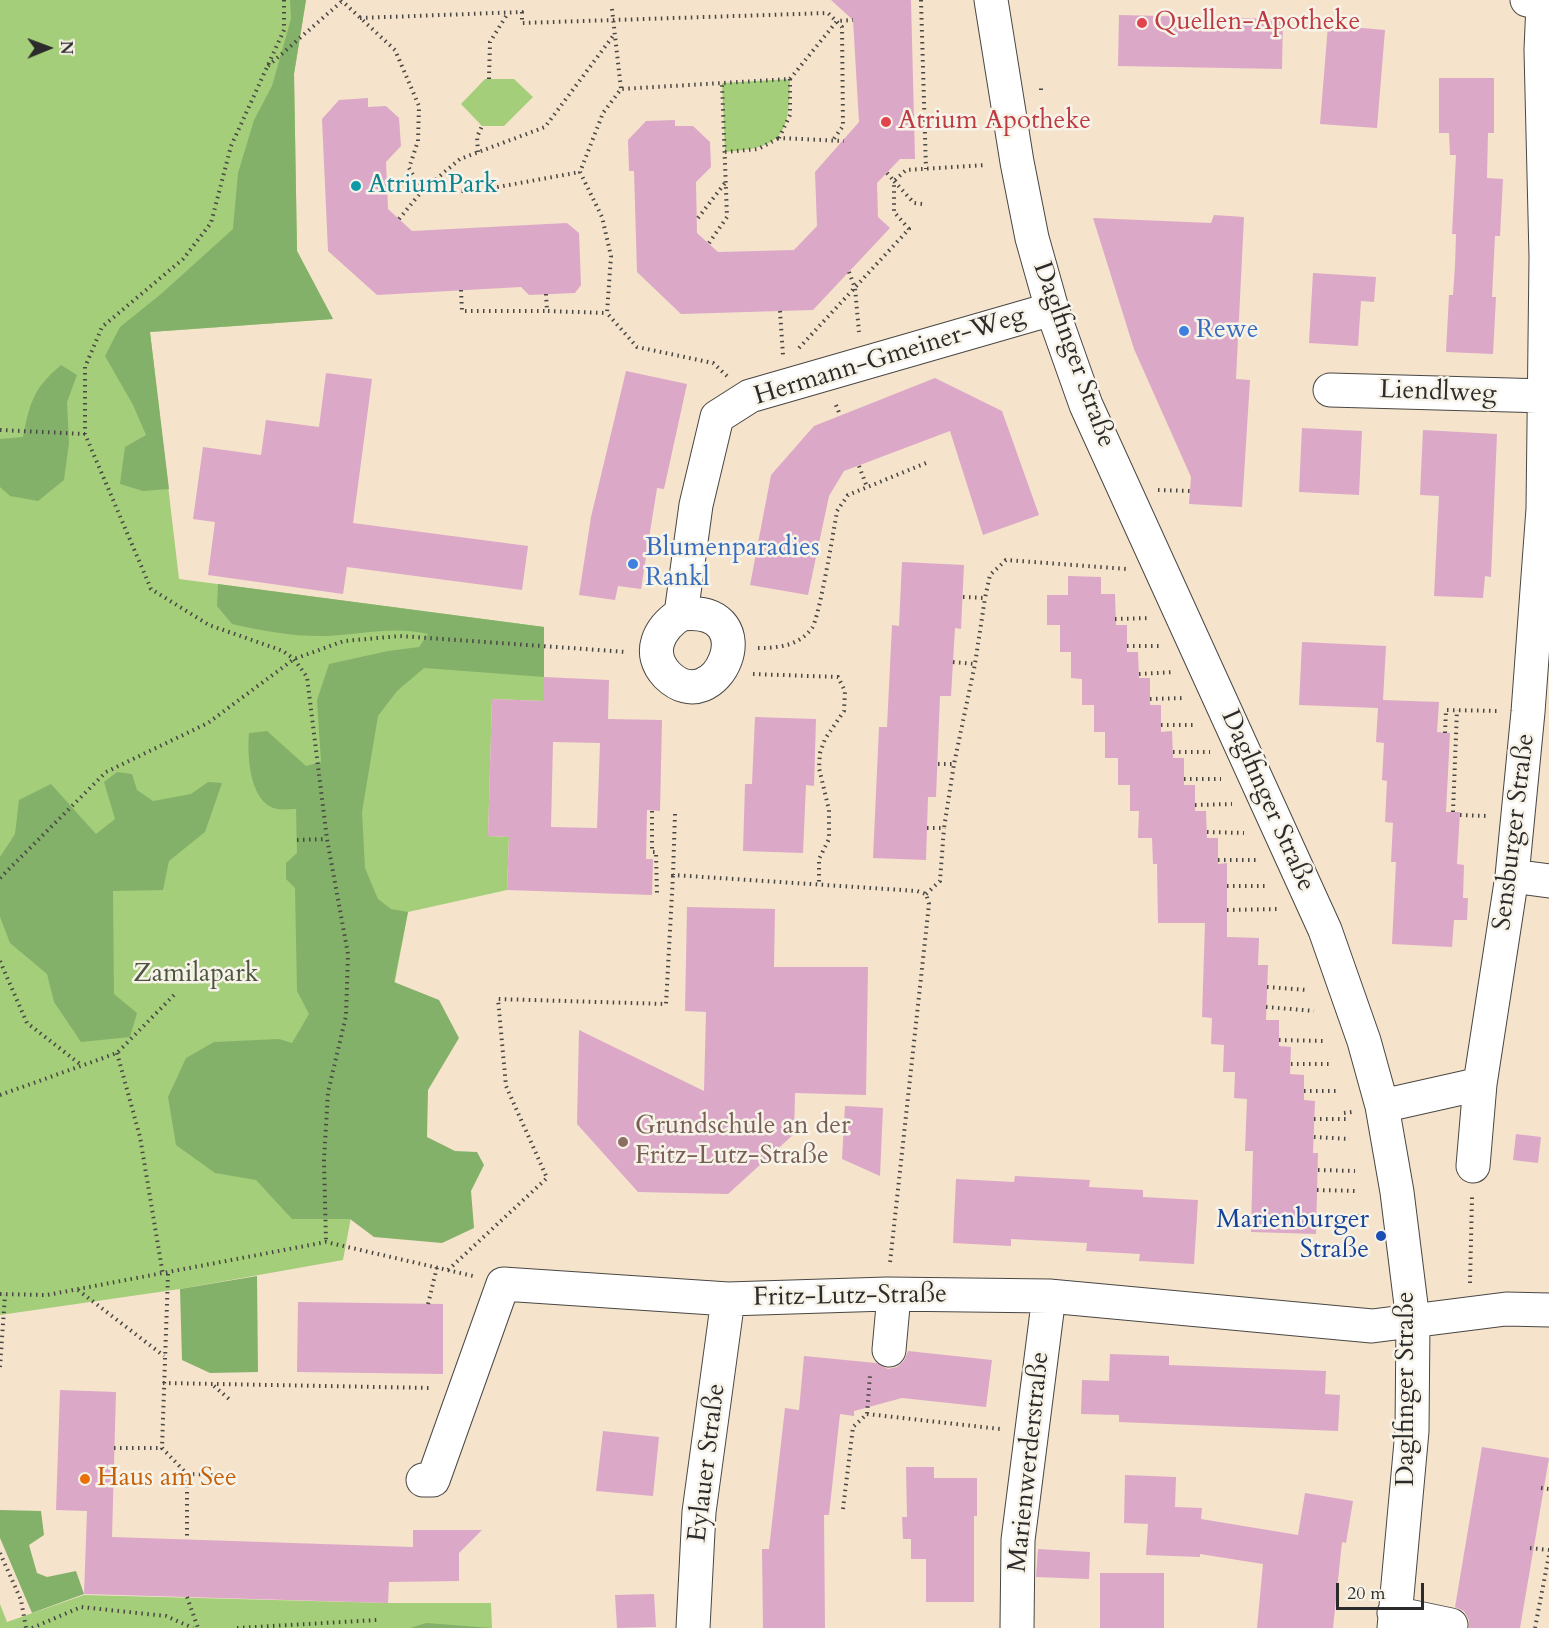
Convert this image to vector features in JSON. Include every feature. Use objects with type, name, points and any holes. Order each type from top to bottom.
[{"type":"street","name":"Daglfinger Straße","points":[[991,0],[1017,162],[1032,238],[1052,309],[1086,405],[1325,930],[1361,1032],[1382,1106],[1397,1192],[1413,1321],[1412,1431],[1394,1621]]},
{"type":"street","name":"Sensburger Straße","points":[[1473,1166],[1480,1084],[1512,876],[1528,712],[1543,509],[1547,257],[1540,3]]},
{"type":"street","name":"Hermann-Gmeiner-Weg","points":[[681,614],[696,505],[717,417],[750,396],[1052,309]]},
{"type":"street","name":"Liendlweg","points":[[1330,390],[1546,396]]},
{"type":"street","points":[[698,612],[713,618],[724,631],[728,654],[719,674],[708,682],[694,685],[680,683],[669,677],[660,667],[656,654],[657,637],[667,623],[681,614],[698,612]]},
{"type":"street","points":[[1512,876],[1549,881]]},
{"type":"street","points":[[1382,1106],[1480,1084]]},
{"type":"street","name":"Fritz-Lutz-Straße","points":[[423,1480],[433,1480],[503,1284],[728,1299],[890,1294],[1049,1296],[1372,1326],[1413,1321]]},
{"type":"street","points":[[880,1358],[890,1294]]},
{"type":"street","name":"Marienwerderstraße","points":[[1017,1628],[1018,1540],[1049,1296]]},
{"type":"street","name":"Eylauer Straße","points":[[693,1628],[699,1512],[728,1299]]},
{"type":"street","points":[[1413,1321],[1506,1309],[1549,1310]]},
{"type":"street","points":[[1394,1621],[1452,1625]]},
{"type":"path","points":[[284,0],[284,30],[231,146],[211,223],[183,259],[102,327],[85,368],[85,434],[151,589],[209,625],[284,651],[294,659],[307,677],[327,839],[348,954],[346,1016],[328,1092],[324,1160],[326,1242]]},
{"type":"path","points":[[921,0],[926,169]]},
{"type":"path","points":[[265,69],[341,1],[395,50],[419,106],[418,141],[409,168],[422,191]]},
{"type":"path","points":[[612,9],[613,36],[621,89],[603,113],[580,172],[602,217],[611,256],[607,313],[637,347],[713,363],[750,396]]},
{"type":"path","points":[[489,79],[490,42],[509,12]]},
{"type":"path","points":[[360,18],[522,12],[522,23],[828,14],[842,27],[843,126],[833,140]]},
{"type":"path","points":[[779,138],[790,115],[790,79],[837,21],[853,20]]},
{"type":"path","points":[[399,219],[422,191],[460,159],[545,128],[613,36]]},
{"type":"path","points":[[621,89],[790,79]]},
{"type":"path","points":[[709,243],[727,217],[722,83]]},
{"type":"path","points":[[478,152],[477,137],[482,126]]},
{"type":"path","points":[[724,152],[758,149],[779,138],[844,141]]},
{"type":"path","points":[[796,351],[909,229],[894,212],[894,181],[906,170],[1017,162]]},
{"type":"path","points":[[422,191],[476,191],[580,172]]},
{"type":"path","points":[[887,173],[914,203],[923,204]]},
{"type":"path","points":[[698,218],[726,183]]},
{"type":"path","points":[[849,272],[855,288],[859,332]]},
{"type":"path","points":[[461,290],[462,311],[607,313]]},
{"type":"path","points":[[546,294],[547,312]]},
{"type":"path","points":[[780,311],[783,356]]},
{"type":"path","points":[[0,430],[85,434]]},
{"type":"path","points":[[728,654],[776,648],[798,641],[813,627],[837,511],[848,495],[926,464]]},
{"type":"path","points":[[859,466],[867,487]]},
{"type":"path","points":[[926,894],[940,881],[944,828],[954,764],[975,664],[990,575],[1006,560],[1128,569]]},
{"type":"path","points":[[963,597],[985,598]]},
{"type":"path","points":[[1115,619],[1151,618]]},
{"type":"path","points":[[0,878],[106,772],[208,723],[294,659],[345,641],[400,636],[621,652]]},
{"type":"path","points":[[1127,646],[1163,646]]},
{"type":"path","points":[[728,654],[744,674],[838,676],[845,691],[844,711],[825,739],[820,753],[819,768],[829,810],[829,839],[819,859],[819,883]]},
{"type":"path","points":[[953,662],[975,664]]},
{"type":"path","points":[[1139,674],[1176,672]]},
{"type":"path","points":[[1150,699],[1187,698]]},
{"type":"path","points":[[1445,733],[1446,710],[1528,712]]},
{"type":"path","points":[[1453,812],[1457,710]]},
{"type":"path","points":[[1161,725],[1198,725]]},
{"type":"path","points":[[1173,752],[1210,752]]},
{"type":"path","points":[[938,764],[954,764]]},
{"type":"path","points":[[1184,778],[1221,779]]},
{"type":"path","points":[[1195,805],[1232,804]]},
{"type":"path","points":[[652,811],[652,852],[656,852],[657,895]]},
{"type":"path","points":[[448,1270],[547,1178],[506,1086],[498,999],[666,1004],[674,875],[675,814]]},
{"type":"path","points":[[927,828],[944,828]]},
{"type":"path","points":[[1207,832],[1244,833]]},
{"type":"path","points":[[297,840],[327,839]]},
{"type":"path","points":[[1218,860],[1256,860]]},
{"type":"path","points":[[674,875],[819,883],[917,891],[926,894]]},
{"type":"path","points":[[1227,886],[1267,886]]},
{"type":"path","points":[[890,1294],[929,904],[926,894]]},
{"type":"path","points":[[1227,910],[1277,909]]},
{"type":"path","points":[[0,961],[27,1023],[80,1064]]},
{"type":"path","points":[[1267,987],[1307,990]]},
{"type":"path","points":[[0,1095],[80,1064],[117,1053],[176,993]]},
{"type":"path","points":[[1266,1007],[1314,1011]]},
{"type":"path","points":[[1279,1040],[1324,1041]]},
{"type":"path","points":[[117,1053],[140,1137],[163,1275]]},
{"type":"path","points":[[1291,1064],[1330,1064]]},
{"type":"path","points":[[1304,1091],[1338,1091]]},
{"type":"path","points":[[1314,1119],[1346,1119]]},
{"type":"path","points":[[1314,1137],[1350,1139]]},
{"type":"path","points":[[1470,1313],[1473,1166]]},
{"type":"path","points":[[1318,1170],[1355,1171]]},
{"type":"path","points":[[1317,1190],[1358,1191]]},
{"type":"path","points":[[1316,1216],[1362,1216]]},
{"type":"path","points":[[0,1367],[3,1294],[47,1295],[163,1275],[326,1242],[458,1272]]},
{"type":"path","points":[[428,1304],[437,1267]]},
{"type":"path","points":[[168,1274],[162,1448],[187,1474],[187,1539]]},
{"type":"path","points":[[78,1290],[164,1356]]},
{"type":"path","points":[[843,1509],[854,1427],[867,1414],[880,1358]]},
{"type":"path","points":[[163,1383],[444,1389]]},
{"type":"path","points":[[214,1385],[229,1399]]},
{"type":"path","points":[[867,1414],[1030,1433]]},
{"type":"path","points":[[114,1448],[162,1448]]},
{"type":"path","points":[[187,1474],[228,1475]]},
{"type":"path","points":[[1541,1488],[1549,1489]]},
{"type":"path","points":[[1530,1548],[1549,1550]]},
{"type":"path","points":[[0,1553],[21,1600],[26,1628]]},
{"type":"path","points":[[1535,1628],[1549,1555]]},
{"type":"path","points":[[187,1597],[196,1628]]},
{"type":"path","points":[[32,1628],[81,1607],[166,1616],[196,1628]]},
{"type":"path","points":[[237,1628],[377,1620]]},
{"type":"green space","name":"Zamilapark","points":[[0,0],[306,0],[294,74],[297,251],[333,319],[150,332],[179,579],[544,627],[544,701],[492,699],[488,836],[509,837],[507,890],[408,912],[343,1260],[180,1289],[0,1315]]},
{"type":"green space","points":[[290,0],[306,0],[294,74],[297,251],[333,319],[150,332],[169,489],[143,491],[120,484],[125,447],[146,435],[133,405],[105,356],[120,327],[161,294],[233,229],[238,173],[254,120],[272,86],[291,19]]},
{"type":"green space","points":[[485,79],[514,79],[533,97],[504,126],[482,126],[461,104]]},
{"type":"green space","points":[[790,79],[788,114],[779,135],[771,142],[759,147],[725,152],[722,83]]},
{"type":"green space","points":[[61,365],[77,375],[67,402],[69,443],[64,480],[38,501],[10,496],[0,487],[0,439],[23,437],[34,397],[44,381]]},
{"type":"green space","points":[[218,584],[544,627],[544,677],[424,668],[397,691],[378,716],[362,812],[365,868],[378,899],[391,909],[408,912],[394,982],[439,1000],[459,1038],[428,1090],[427,1137],[455,1151],[477,1152],[484,1165],[471,1191],[474,1228],[442,1243],[374,1237],[350,1219],[292,1219],[256,1180],[215,1173],[176,1145],[168,1097],[186,1058],[214,1042],[279,1039],[292,1043],[309,1014],[297,991],[295,888],[286,879],[286,863],[297,853],[296,809],[277,809],[268,805],[261,798],[252,777],[249,733],[267,731],[306,766],[321,762],[317,700],[329,664],[388,651],[419,647],[428,634],[390,631],[304,636],[232,624],[217,606]]},
{"type":"green space","points":[[117,772],[132,774],[137,790],[153,801],[191,794],[208,782],[222,783],[205,832],[169,861],[163,890],[113,891],[114,994],[137,1013],[130,1037],[81,1042],[54,1002],[47,974],[10,943],[0,917],[0,857],[15,834],[19,800],[51,784],[96,834],[115,819],[104,782]]},
{"type":"green space","points":[[257,1276],[258,1372],[210,1373],[182,1360],[180,1289]]},
{"type":"green space","points":[[0,1510],[41,1511],[44,1535],[29,1545],[37,1573],[47,1577],[76,1571],[84,1594],[32,1613],[0,1538]]},
{"type":"green space","points":[[84,1595],[388,1603],[491,1603],[492,1628],[0,1628],[0,1604],[7,1622]]},
{"type":"green space","points":[[426,1623],[492,1628],[410,1628]]},
{"type":"building","points":[[831,0],[911,0],[915,159],[900,159],[877,183],[878,217],[890,228],[813,310],[681,314],[637,272],[634,171],[629,171],[628,140],[646,121],[675,120],[675,126],[693,126],[710,142],[711,167],[696,182],[697,233],[718,252],[794,250],[817,226],[815,172],[859,122],[853,20]]},
{"type":"building","points":[[1119,15],[1283,19],[1282,69],[1118,66]]},
{"type":"building","points":[[1328,25],[1385,30],[1377,128],[1320,124]]},
{"type":"building","points":[[1439,78],[1494,78],[1494,133],[1488,133],[1487,178],[1503,179],[1500,236],[1495,236],[1492,297],[1496,297],[1493,354],[1446,352],[1449,295],[1453,295],[1455,266],[1456,234],[1452,234],[1456,155],[1450,155],[1449,133],[1439,133]]},
{"type":"building","name":"AtriumPark","points":[[368,98],[368,107],[386,106],[399,118],[401,146],[386,162],[388,209],[412,231],[567,223],[579,233],[581,285],[575,293],[529,295],[521,287],[377,295],[328,251],[322,119],[339,100]]},
{"type":"building","points":[[1214,215],[1244,217],[1236,379],[1250,380],[1242,507],[1189,504],[1191,477],[1134,349],[1093,218],[1211,223]]},
{"type":"building","points":[[1313,273],[1376,277],[1374,302],[1361,301],[1358,346],[1309,343]]},
{"type":"building","points":[[626,371],[687,384],[664,489],[657,488],[641,589],[618,586],[615,600],[579,595],[591,517]]},
{"type":"building","points":[[326,373],[372,379],[353,523],[528,546],[522,590],[347,567],[343,594],[208,575],[215,522],[193,519],[203,447],[261,455],[266,420],[319,427]]},
{"type":"building","points":[[935,378],[1002,411],[1039,515],[983,535],[950,431],[844,471],[829,496],[808,595],[750,585],[771,475],[814,426]]},
{"type":"building","points":[[1302,428],[1362,431],[1359,495],[1299,492]]},
{"type":"building","points":[[1423,430],[1497,434],[1491,577],[1485,576],[1483,598],[1434,596],[1439,496],[1420,495]]},
{"type":"building","points":[[902,562],[964,565],[961,629],[955,628],[951,696],[940,696],[936,797],[928,797],[926,860],[873,858],[879,727],[887,727],[892,625],[899,626]]},
{"type":"building","points":[[1068,576],[1101,577],[1101,594],[1115,594],[1116,625],[1127,625],[1127,652],[1138,652],[1139,678],[1150,678],[1150,705],[1161,705],[1161,732],[1172,731],[1173,758],[1184,758],[1184,785],[1195,785],[1195,811],[1206,811],[1207,838],[1218,838],[1218,864],[1227,863],[1227,937],[1259,938],[1258,965],[1268,965],[1266,1020],[1279,1020],[1279,1046],[1291,1047],[1290,1074],[1304,1075],[1304,1100],[1315,1101],[1313,1153],[1318,1153],[1316,1234],[1251,1232],[1253,1151],[1245,1151],[1247,1099],[1234,1098],[1235,1072],[1223,1072],[1224,1045],[1211,1044],[1212,1018],[1202,1017],[1205,923],[1158,923],[1157,864],[1153,864],[1152,838],[1138,838],[1139,811],[1130,811],[1130,785],[1118,785],[1118,758],[1105,758],[1105,732],[1094,732],[1094,705],[1082,705],[1082,679],[1071,678],[1071,652],[1060,652],[1060,625],[1047,625],[1047,595],[1068,595]]},
{"type":"building","points":[[1302,642],[1386,646],[1383,700],[1439,702],[1437,732],[1450,733],[1446,812],[1460,812],[1457,864],[1464,865],[1463,898],[1468,898],[1467,920],[1454,920],[1452,947],[1392,944],[1396,862],[1391,862],[1393,823],[1385,822],[1387,781],[1382,780],[1384,743],[1376,742],[1378,708],[1299,705]]},
{"type":"building","points":[[544,677],[609,680],[608,719],[662,720],[660,811],[647,810],[646,859],[653,859],[652,895],[507,890],[509,837],[488,836],[492,699],[544,701]],"holes":[[[553,742],[600,743],[597,828],[551,827]]]},
{"type":"building","points":[[755,717],[816,719],[814,786],[806,785],[803,853],[743,851],[745,784],[752,784]]},
{"type":"building","points":[[687,907],[775,909],[774,967],[868,967],[866,1095],[795,1093],[794,1134],[728,1194],[638,1192],[577,1124],[579,1030],[704,1091],[706,1012],[685,1011]]},
{"type":"building","points":[[845,1106],[883,1108],[880,1176],[842,1159]]},
{"type":"building","points":[[1516,1134],[1541,1137],[1538,1163],[1513,1160]]},
{"type":"building","points":[[1015,1176],[1090,1180],[1089,1187],[1143,1190],[1143,1197],[1198,1200],[1194,1264],[1139,1261],[1140,1254],[1086,1251],[1087,1243],[1011,1239],[1011,1246],[953,1243],[956,1179],[1014,1182]]},
{"type":"building","points":[[298,1302],[443,1304],[443,1374],[297,1372]]},
{"type":"building","points":[[908,1351],[992,1360],[986,1407],[902,1398],[854,1411],[854,1416],[840,1414],[829,1515],[824,1515],[825,1628],[763,1628],[762,1549],[769,1549],[785,1408],[799,1410],[804,1356],[876,1363],[888,1369],[897,1367],[904,1361]]},
{"type":"building","points":[[1110,1354],[1169,1356],[1169,1365],[1326,1371],[1325,1394],[1340,1395],[1338,1431],[1119,1422],[1119,1415],[1081,1414],[1082,1380],[1109,1381]]},
{"type":"building","points":[[60,1390],[116,1392],[112,1537],[413,1547],[413,1530],[482,1530],[459,1553],[459,1581],[389,1582],[388,1603],[84,1594],[87,1511],[56,1510]]},
{"type":"building","points":[[603,1431],[659,1437],[653,1496],[596,1491]]},
{"type":"building","points":[[1482,1447],[1549,1458],[1520,1628],[1469,1628],[1469,1620],[1464,1611],[1455,1607]]},
{"type":"building","points":[[906,1467],[934,1467],[934,1478],[977,1478],[977,1516],[974,1516],[974,1602],[926,1602],[926,1559],[911,1559],[911,1539],[903,1539],[902,1517],[907,1517]]},
{"type":"building","points":[[1125,1475],[1176,1477],[1175,1507],[1202,1508],[1201,1519],[1298,1535],[1305,1493],[1353,1501],[1346,1543],[1342,1542],[1333,1628],[1257,1628],[1263,1564],[1200,1554],[1200,1557],[1146,1555],[1148,1524],[1124,1523]]},
{"type":"building","points":[[1038,1549],[1090,1552],[1089,1579],[1036,1577]]},
{"type":"building","points":[[1100,1573],[1164,1573],[1164,1628],[1100,1628]]},
{"type":"building","points":[[654,1594],[656,1627],[617,1628],[615,1595]]},
{"type":"place","name":"Quellen-Apotheke","points":[[1142,23]]},
{"type":"place","name":"Atrium Apotheke","points":[[886,122]]},
{"type":"place","name":"AtriumPark","points":[[356,186]]},
{"type":"place","name":"Rewe","points":[[1184,331]]},
{"type":"place","name":"Blumenparadies Rankl","points":[[633,564]]},
{"type":"place","name":"Grundschule an der Fritz-Lutz-Straße","points":[[623,1142]]},
{"type":"place","name":"Marienburger Straße","points":[[1381,1236]]},
{"type":"place","name":"Haus am See","points":[[85,1479]]}]
